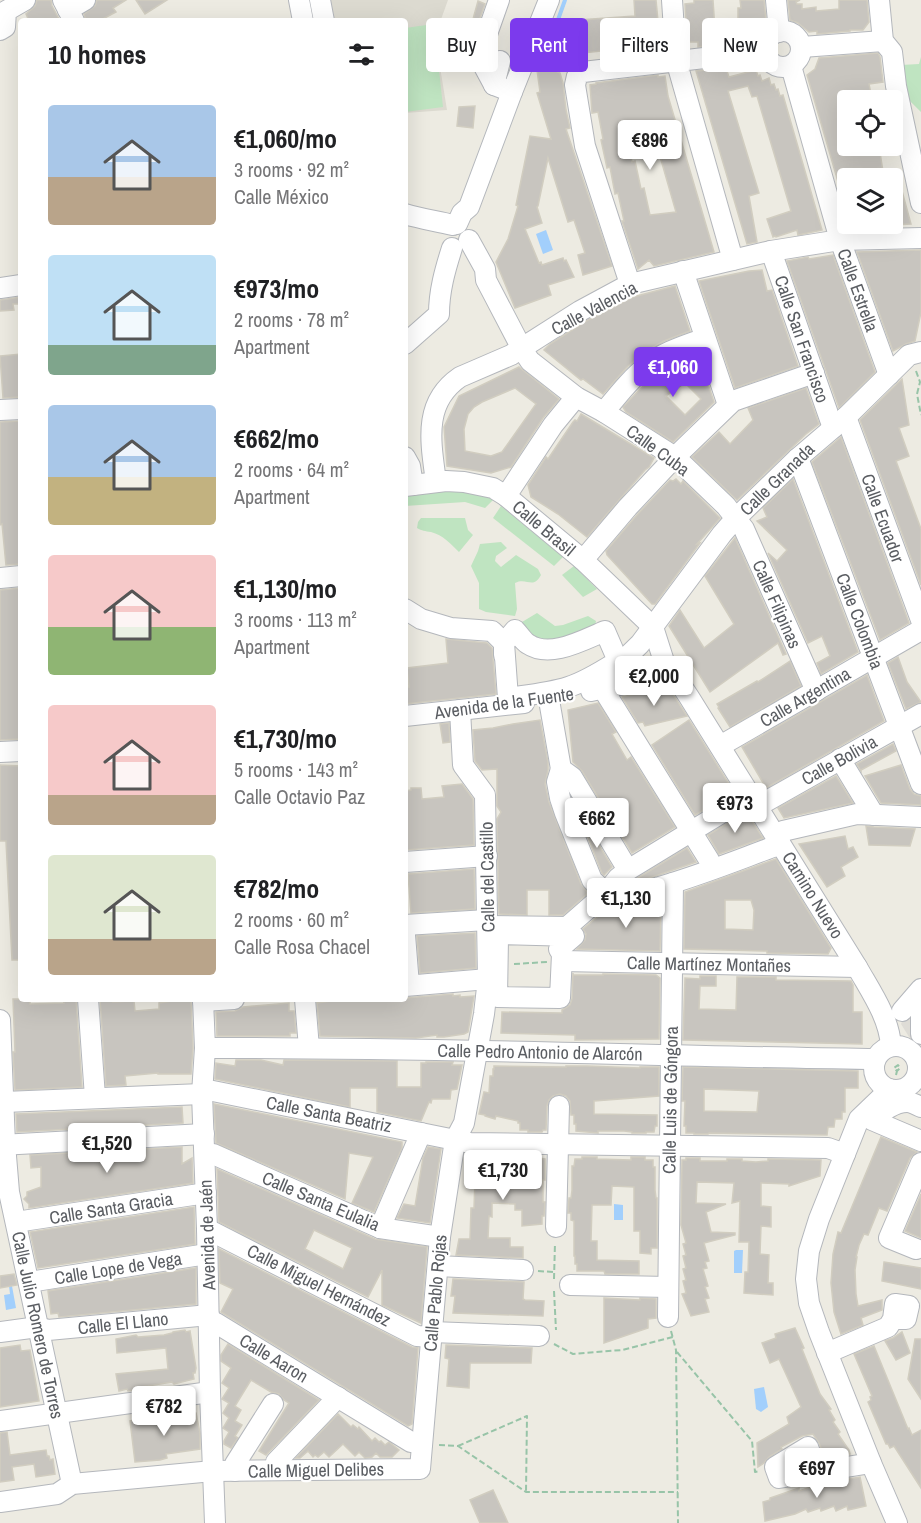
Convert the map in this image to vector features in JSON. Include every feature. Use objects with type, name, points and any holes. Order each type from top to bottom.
[{"type":"street","points":[[0,30],[5,27],[6,11],[25,0]]},
{"type":"street","points":[[68,10],[85,0]]},
{"type":"street","points":[[300,0],[303,18]]},
{"type":"street","points":[[320,0],[323,18]]},
{"type":"street","points":[[499,0],[479,57],[503,88]]},
{"type":"street","points":[[408,341],[439,314],[445,268],[457,237],[462,213],[469,207],[503,88],[549,0]]},
{"type":"street","points":[[672,0],[673,18]]},
{"type":"street","points":[[776,0],[779,32],[794,35],[801,47],[800,58],[791,66],[778,67]]},
{"type":"street","points":[[879,0],[884,41],[892,52],[896,86],[921,202]]},
{"type":"street","points":[[801,47],[884,41]]},
{"type":"street","points":[[500,61],[503,88]]},
{"type":"street","name":"Calle Estrella","points":[[791,66],[840,240],[889,375]]},
{"type":"street","points":[[600,70],[583,72],[577,76],[575,84],[585,146],[630,284]]},
{"type":"street","points":[[679,72],[733,260]]},
{"type":"street","name":"Calle Cuba","points":[[412,216],[425,227],[457,237],[478,274],[486,280],[530,361],[576,397],[675,457],[736,518]]},
{"type":"street","name":"Calle Valencia","points":[[436,482],[431,422],[441,395],[453,382],[522,349],[580,311],[630,284],[771,251],[840,240],[921,238]]},
{"type":"street","name":"Calle San Francisco","points":[[771,251],[814,373],[839,422]]},
{"type":"street","points":[[683,272],[728,405]]},
{"type":"street","points":[[0,288],[18,285]]},
{"type":"street","points":[[604,412],[628,383],[651,362],[705,338]]},
{"type":"street","name":"Calle Granada","points":[[653,627],[736,518],[798,458],[915,354]]},
{"type":"street","points":[[583,560],[628,507],[728,405],[733,401],[814,373]]},
{"type":"street","points":[[506,496],[553,425],[576,397]]},
{"type":"street","points":[[0,410],[18,409]]},
{"type":"street","name":"Calle Ecuador","points":[[839,422],[921,620]]},
{"type":"street","name":"Calle Colombia","points":[[798,458],[921,784]]},
{"type":"street","name":"Calle Brasil","points":[[408,462],[410,466],[409,486],[436,482],[464,482],[494,488],[506,496],[583,560],[653,627]]},
{"type":"street","name":"Calle Filipinas","points":[[736,518],[744,529],[816,691]]},
{"type":"street","points":[[0,578],[18,576]]},
{"type":"street","points":[[408,611],[421,619],[451,628],[498,637],[515,630],[528,644],[545,650],[563,648],[605,631],[618,662],[570,687],[508,702],[498,637]]},
{"type":"street","points":[[653,627],[640,644],[603,680],[603,689],[709,860]]},
{"type":"street","name":"Camino Nuevo","points":[[653,627],[667,671],[681,685],[857,967],[883,1013],[891,1046]]},
{"type":"street","name":"Calle Argentina","points":[[720,746],[921,630]]},
{"type":"street","name":"Avenida de la Fuente","points":[[410,721],[508,702],[549,700],[657,677],[667,671]]},
{"type":"street","points":[[549,700],[561,769],[557,782],[565,813],[592,880],[606,893],[629,896],[673,883],[773,847],[783,831],[857,814],[921,817]]},
{"type":"street","name":"Calle del Castillo","points":[[460,710],[463,765],[485,795],[487,923],[493,972],[478,1050]]},
{"type":"street","name":"Calle Bolivia","points":[[408,925],[487,923],[567,927],[628,870],[691,832],[840,759],[921,714]]},
{"type":"street","points":[[0,752],[18,752]]},
{"type":"street","points":[[840,759],[873,815]]},
{"type":"street","points":[[561,769],[572,777],[628,870]]},
{"type":"street","points":[[408,862],[487,856]]},
{"type":"street","name":"Calle Luis de Góngora","points":[[668,1317],[673,883]]},
{"type":"street","points":[[503,934],[574,936],[559,949],[562,954],[560,998],[497,997],[493,972],[498,938],[503,934]]},
{"type":"street","name":"Calle Martínez Montañes","points":[[562,961],[857,967]]},
{"type":"street","points":[[408,985],[493,972]]},
{"type":"street","points":[[921,989],[912,1010],[921,1034]]},
{"type":"street","points":[[88,1002],[95,1097]]},
{"type":"street","name":"Avenida de Jaén","points":[[203,1002],[205,1048],[199,1092],[205,1155],[215,1523]]},
{"type":"street","points":[[306,1002],[309,1048]]},
{"type":"street","name":"Calle Julio Romero de Torres","points":[[0,1020],[4,1102],[3,1145],[10,1221],[28,1282],[72,1484]]},
{"type":"street","points":[[880,1075],[903,1089],[917,1086],[919,1059],[902,1046],[891,1046],[883,1050],[880,1075],[884,1095],[861,1116],[816,1230],[809,1251],[806,1279],[809,1303],[827,1353],[897,1523]]},
{"type":"street","name":"Calle Pedro Antonio de Alarcón","points":[[205,1048],[478,1050],[868,1059],[880,1075]]},
{"type":"street","name":"Calle Pablo Rojas","points":[[420,1469],[440,1237],[455,1140],[464,1123],[478,1050]]},
{"type":"street","name":"Calle Santa Beatriz","points":[[4,1102],[199,1092],[470,1143],[828,1148],[845,1154]]},
{"type":"street","points":[[921,1107],[908,1102],[895,1104],[872,1120],[921,1141]]},
{"type":"street","points":[[556,1227],[559,1106]]},
{"type":"street","points":[[380,1228],[421,1133]]},
{"type":"street","points":[[3,1145],[204,1134]]},
{"type":"street","name":"Calle Santa Eulalia","points":[[205,1155],[213,1154],[380,1228],[440,1237]]},
{"type":"street","points":[[916,1249],[889,1238],[921,1163]]},
{"type":"street","name":"Calle Santa Gracia","points":[[10,1221],[206,1193]]},
{"type":"street","name":"Calle Miguel Hernández","points":[[207,1228],[417,1336],[431,1334],[539,1336]]},
{"type":"street","name":"Calle Lope de Vega","points":[[28,1282],[207,1254]]},
{"type":"street","points":[[438,1266],[523,1270]]},
{"type":"street","points":[[570,1285],[668,1287]]},
{"type":"street","name":"Calle El Llano","points":[[0,1332],[38,1327],[48,1330],[209,1319]]},
{"type":"street","name":"Calle Aaron","points":[[209,1319],[411,1442],[422,1444]]},
{"type":"street","points":[[827,1353],[888,1327],[893,1319]]},
{"type":"street","points":[[0,1421],[210,1392]]},
{"type":"street","points":[[275,1470],[276,1462],[338,1397]]},
{"type":"street","points":[[235,1471],[235,1464],[273,1404]]},
{"type":"street","points":[[775,1467],[779,1478],[871,1463]]},
{"type":"street","name":"Calle Miguel Delibes","points":[[0,1502],[57,1494],[72,1484],[213,1471],[420,1469]]},
{"type":"path","points":[[915,354],[921,383],[917,394],[921,415]]},
{"type":"path","points":[[493,972],[562,961]]},
{"type":"path","points":[[668,1317],[676,1350],[678,1523]]},
{"type":"path","points":[[539,1336],[573,1354],[622,1350],[673,1337]]},
{"type":"path","points":[[676,1350],[753,1441],[755,1472],[775,1467]]},
{"type":"path","points":[[422,1444],[458,1446],[527,1416],[526,1492]]},
{"type":"path","points":[[458,1446],[526,1492],[678,1492]]},
{"type":"shaded area","points":[[330,0],[448,0],[442,18],[426,18],[426,72],[441,72],[447,110],[408,113],[408,18],[334,18]]},
{"type":"shaded area","points":[[921,982],[921,1056],[901,1024]]},
{"type":"green space","points":[[426,25],[426,72],[439,72],[443,107],[408,112],[408,28]]},
{"type":"green space","points":[[921,57],[921,112],[906,97],[901,65],[919,64]]},
{"type":"green space","points":[[454,488],[496,497],[485,508],[465,502],[408,506],[408,495]]},
{"type":"green space","points":[[501,506],[563,557],[554,566],[493,518]]},
{"type":"green space","points":[[421,518],[465,518],[468,530],[473,535],[459,552],[439,535],[417,528]]},
{"type":"green space","points":[[501,542],[507,548],[496,556],[495,561],[501,567],[516,555],[538,569],[541,575],[532,583],[523,581],[515,583],[517,609],[515,616],[479,609],[479,583],[471,566],[480,544]]},
{"type":"green space","points":[[574,566],[597,589],[583,597],[562,575]]},
{"type":"green space","points":[[537,613],[555,626],[588,616],[596,621],[594,631],[550,646],[535,640],[517,625]]},
{"type":"water","points":[[546,230],[553,250],[543,254],[536,234]]},
{"type":"water","points":[[614,1204],[623,1205],[623,1220],[614,1220]]},
{"type":"water","points":[[743,1250],[742,1273],[734,1273],[734,1251]]},
{"type":"water","points":[[9,1286],[12,1286],[16,1308],[6,1310],[4,1295],[10,1294]]},
{"type":"water","points":[[764,1387],[768,1407],[761,1412],[756,1409],[754,1389]]},
{"type":"building","points":[[37,0],[51,0],[58,18],[28,18],[26,14],[35,6]]},
{"type":"building","points":[[97,0],[126,0],[113,8],[116,12],[105,18],[85,18],[84,14],[95,6]]},
{"type":"building","points":[[136,0],[167,0],[145,14]]},
{"type":"building","points":[[634,0],[656,0],[658,18],[606,18],[635,16]]},
{"type":"building","points":[[694,0],[713,0],[714,18],[702,18],[702,47],[698,47],[698,42],[690,42],[690,18],[686,18],[685,4],[694,3]]},
{"type":"building","points":[[740,0],[764,0],[766,18],[738,18],[738,8],[741,8]]},
{"type":"building","points":[[788,0],[800,0],[796,2],[802,4],[802,9],[816,7],[816,11],[839,9],[839,0],[867,0],[869,22],[863,30],[817,34],[817,31],[809,32],[790,20]]},
{"type":"building","points":[[478,1],[485,4],[480,18],[473,18]]},
{"type":"building","points":[[600,18],[600,51],[588,52],[588,19]]},
{"type":"building","points":[[878,53],[883,82],[869,84],[870,90],[837,90],[837,156],[881,156],[882,168],[837,168],[837,178],[807,75],[815,69],[819,58]]},
{"type":"building","points":[[696,71],[727,72],[729,77],[757,72],[762,81],[769,78],[771,85],[774,84],[776,90],[778,89],[780,96],[783,95],[822,230],[798,235],[797,230],[773,237],[767,219],[791,211],[757,96],[752,97],[748,86],[728,91],[759,193],[749,196],[757,242],[747,244]]},
{"type":"building","points":[[537,72],[560,73],[570,128],[566,129],[612,266],[583,275],[578,255],[585,253],[574,220],[568,222],[548,158],[537,207],[542,223],[525,229],[539,263],[541,262],[542,265],[563,258],[574,277],[548,285],[551,295],[515,308],[496,262],[508,239],[518,206],[516,205],[530,136],[551,139],[537,93],[540,92]]},
{"type":"building","points":[[665,76],[668,96],[714,252],[654,266],[649,260],[638,269],[622,221],[624,221],[618,193],[615,194],[610,167],[607,168],[598,112],[592,113],[590,85]],"holes":[[[653,132],[676,212],[650,215],[635,161],[632,162],[627,138]]]},
{"type":"building","points":[[475,106],[473,128],[457,126],[459,107]]},
{"type":"building","points":[[903,195],[911,224],[903,224]]},
{"type":"building","points":[[921,250],[921,312],[915,341],[893,351],[857,252]]},
{"type":"building","points":[[833,255],[875,372],[839,408],[787,261]]},
{"type":"building","points":[[762,270],[767,291],[772,290],[798,366],[735,388],[699,281]]},
{"type":"building","points":[[675,286],[690,331],[648,350],[628,366],[603,394],[583,379],[581,380],[544,350],[586,321],[633,297]]},
{"type":"building","points":[[18,297],[18,304],[13,304],[14,310],[0,311],[0,300]]},
{"type":"building","points":[[698,353],[714,402],[673,442],[626,412],[623,407],[656,374]],"holes":[[[685,383],[701,399],[685,415],[666,396]]]},
{"type":"building","points":[[18,354],[18,397],[3,398],[0,356]]},
{"type":"building","points":[[519,367],[559,399],[543,418],[511,467],[491,473],[447,466],[444,427],[459,396]],"holes":[[[515,388],[536,404],[502,452],[491,456],[465,451],[464,429],[468,414],[474,407]]]},
{"type":"building","points":[[902,379],[909,425],[899,428],[909,456],[896,461],[921,529],[921,585],[860,420]]},
{"type":"building","points":[[806,388],[819,424],[737,500],[692,457],[719,432],[730,444],[753,420],[748,408]]},
{"type":"building","points":[[581,414],[654,458],[649,467],[587,537],[558,514],[531,497],[528,485],[546,457],[548,459]]},
{"type":"building","points":[[18,421],[18,564],[6,565],[2,524],[0,525],[0,422]]},
{"type":"building","points":[[841,437],[909,623],[880,640],[812,462]]},
{"type":"building","points":[[676,479],[681,484],[683,481],[720,518],[697,544],[700,543],[655,604],[652,604],[607,555],[606,551],[670,480]]},
{"type":"building","points":[[793,479],[858,652],[821,674],[817,663],[830,656],[822,636],[808,643],[768,553],[777,561],[787,550],[757,521],[767,517],[763,508]]},
{"type":"building","points":[[735,538],[786,654],[783,655],[778,643],[710,692],[669,626],[680,610],[704,648],[734,624],[705,576]]},
{"type":"building","points":[[18,588],[18,739],[0,740],[0,590]]},
{"type":"building","points":[[446,639],[487,643],[492,648],[496,694],[408,704],[408,668],[448,663]]},
{"type":"building","points":[[898,657],[907,682],[921,702],[906,709],[888,663]]},
{"type":"building","points":[[790,661],[801,686],[730,727],[717,704],[758,682]]},
{"type":"building","points":[[867,675],[884,721],[766,788],[742,747]]},
{"type":"building","points":[[665,687],[672,693],[687,716],[645,726],[643,722],[638,723],[622,697]]},
{"type":"building","points":[[598,703],[616,732],[612,734],[627,760],[631,757],[675,827],[632,853],[582,771],[573,762],[568,710]]},
{"type":"building","points":[[540,720],[548,762],[545,784],[549,802],[581,884],[588,893],[563,915],[549,915],[549,890],[527,890],[527,915],[499,914],[497,819],[501,812],[497,806],[497,769],[482,770],[475,761],[473,730]]},
{"type":"building","points":[[689,720],[734,792],[695,815],[652,745]]},
{"type":"building","points":[[449,723],[450,742],[443,743],[440,724]]},
{"type":"building","points":[[893,744],[896,751],[861,771],[857,764]]},
{"type":"building","points":[[0,765],[18,766],[18,960],[12,960],[6,841],[0,841]]},
{"type":"building","points":[[901,765],[910,789],[914,794],[921,796],[921,805],[881,803],[865,776]]},
{"type":"building","points":[[836,776],[853,803],[784,818],[778,808]]},
{"type":"building","points":[[462,784],[473,799],[474,845],[408,850],[408,790],[411,788],[421,788],[422,799],[444,797],[442,786]]},
{"type":"building","points":[[575,805],[612,867],[604,875],[602,873]]},
{"type":"building","points":[[746,812],[763,838],[719,854],[708,835]]},
{"type":"building","points":[[866,826],[915,829],[910,846],[869,845]]},
{"type":"building","points":[[845,836],[848,849],[853,847],[858,857],[841,867],[845,876],[827,887],[799,844]]},
{"type":"building","points":[[687,848],[696,862],[638,882],[636,879]]},
{"type":"building","points":[[776,859],[831,948],[828,954],[684,949],[685,892]],"holes":[[[725,900],[751,900],[754,910],[753,930],[725,929]]]},
{"type":"building","points":[[474,869],[475,909],[411,913],[408,874]]},
{"type":"building","points":[[661,899],[660,951],[577,949],[585,940],[586,934],[583,929],[607,909],[634,907]]},
{"type":"building","points":[[475,933],[476,968],[420,973],[417,936]]},
{"type":"building","points":[[573,973],[573,975],[656,975],[660,978],[659,1039],[575,1040],[575,1035],[501,1033],[502,1012],[562,1013],[562,1010],[570,1005],[572,999]]},
{"type":"building","points":[[700,976],[716,976],[716,986],[700,986],[699,1009],[736,1010],[737,977],[851,981],[853,1012],[862,1012],[862,1044],[683,1040],[685,978],[700,979]]},
{"type":"building","points":[[453,994],[453,996],[460,995],[460,997],[474,996],[468,1032],[444,1037],[437,1037],[437,1035],[416,1038],[320,1036],[317,1003],[408,1002],[408,998]]},
{"type":"building","points":[[13,999],[18,999],[18,1002],[30,1002],[30,1004],[76,1002],[82,1087],[15,1090],[13,1052],[15,1052]]},
{"type":"building","points":[[100,1002],[134,1002],[135,1011],[159,1009],[159,1003],[165,1002],[191,1002],[193,1048],[191,1074],[158,1073],[125,1076],[126,1085],[106,1086]]},
{"type":"building","points":[[289,1003],[289,1011],[294,1011],[296,1033],[290,1033],[290,1036],[217,1036],[216,1012]]},
{"type":"building","points":[[236,1060],[261,1060],[283,1065],[284,1060],[397,1061],[397,1087],[421,1087],[421,1063],[453,1062],[452,1065],[462,1065],[457,1089],[451,1090],[450,1099],[432,1099],[421,1121],[377,1112],[377,1088],[350,1088],[350,1107],[215,1079],[216,1063],[235,1066]]},
{"type":"building","points":[[494,1066],[659,1067],[659,1096],[594,1101],[594,1114],[657,1115],[657,1126],[654,1132],[646,1133],[576,1131],[570,1101],[566,1096],[560,1094],[549,1100],[546,1130],[528,1132],[528,1130],[520,1130],[518,1121],[496,1116],[495,1119],[479,1114],[484,1092],[489,1093],[490,1076],[493,1076]]},
{"type":"building","points":[[683,1067],[858,1071],[858,1088],[845,1088],[845,1112],[842,1112],[842,1119],[835,1119],[834,1127],[828,1127],[827,1135],[686,1133],[685,1101],[682,1101]],"holes":[[[704,1089],[759,1091],[757,1112],[704,1111]]]},
{"type":"building","points":[[214,1104],[402,1142],[402,1148],[374,1212],[352,1203],[373,1157],[349,1153],[345,1199],[216,1143]]},
{"type":"building","points":[[182,1107],[183,1123],[17,1132],[16,1114]]},
{"type":"building","points":[[881,1137],[917,1152],[910,1158],[887,1211],[879,1208],[868,1235],[864,1234],[856,1257],[858,1306],[882,1300],[882,1310],[861,1318],[863,1325],[841,1334],[834,1312],[831,1283],[833,1254],[838,1232],[841,1233]]},
{"type":"building","points":[[182,1147],[182,1164],[192,1158],[193,1183],[29,1208],[29,1204],[24,1199],[27,1192],[41,1187],[41,1167],[31,1168],[30,1155]]},
{"type":"building","points":[[428,1147],[441,1149],[430,1223],[397,1218],[404,1204],[415,1206],[423,1158]]},
{"type":"building","points":[[480,1155],[515,1158],[537,1156],[537,1158],[545,1159],[543,1202],[545,1202],[542,1224],[522,1226],[522,1210],[515,1210],[515,1204],[492,1203],[492,1217],[489,1216],[488,1238],[510,1238],[510,1247],[523,1247],[523,1258],[456,1255],[459,1239],[470,1239],[475,1178],[472,1178],[470,1174],[470,1163],[472,1163],[472,1157],[480,1157]]},
{"type":"building","points":[[582,1157],[631,1160],[631,1157],[645,1157],[645,1160],[653,1160],[657,1198],[657,1248],[651,1248],[651,1254],[640,1253],[640,1231],[634,1231],[634,1187],[612,1186],[611,1205],[592,1205],[591,1241],[597,1241],[597,1260],[639,1261],[639,1274],[577,1271],[574,1256],[574,1221],[571,1220],[571,1213],[568,1213],[572,1190],[572,1166],[574,1166],[575,1159],[582,1159]]},
{"type":"building","points":[[700,1158],[700,1161],[742,1159],[742,1161],[756,1162],[768,1161],[768,1159],[821,1160],[820,1176],[789,1186],[789,1184],[761,1183],[761,1206],[771,1207],[771,1227],[761,1226],[760,1254],[769,1255],[768,1283],[773,1283],[773,1295],[744,1293],[745,1272],[748,1272],[749,1242],[739,1242],[740,1201],[732,1203],[734,1183],[697,1182],[696,1203],[726,1204],[706,1212],[711,1232],[735,1233],[735,1235],[704,1243],[709,1261],[705,1262],[707,1268],[703,1269],[708,1286],[705,1287],[709,1298],[705,1299],[709,1312],[691,1316],[682,1294],[686,1293],[683,1269],[686,1268],[683,1256],[686,1255],[683,1244],[686,1243],[681,1225],[682,1160]]},
{"type":"building","points":[[217,1169],[375,1239],[427,1247],[421,1323],[382,1305],[382,1270],[368,1297],[219,1222]],"holes":[[[314,1230],[352,1248],[343,1269],[305,1249]]]},
{"type":"building","points":[[921,1194],[921,1238],[905,1231]]},
{"type":"building","points":[[194,1207],[195,1244],[38,1268],[30,1232]]},
{"type":"building","points":[[219,1249],[418,1348],[412,1424],[408,1426],[221,1312],[233,1289],[220,1283]]},
{"type":"building","points":[[884,1262],[921,1268],[921,1289],[882,1281]]},
{"type":"building","points":[[196,1268],[196,1304],[59,1317],[58,1313],[51,1314],[48,1291]]},
{"type":"building","points":[[14,1274],[17,1285],[0,1288],[0,1276]]},
{"type":"building","points":[[453,1279],[524,1282],[523,1299],[544,1301],[543,1316],[453,1313],[455,1296],[451,1296]]},
{"type":"building","points":[[604,1298],[656,1299],[656,1318],[648,1319],[648,1328],[604,1343]]},
{"type":"building","points":[[795,1328],[820,1394],[831,1409],[829,1410],[835,1420],[833,1422],[840,1432],[838,1434],[850,1454],[825,1458],[813,1434],[802,1436],[781,1447],[782,1449],[758,1467],[757,1443],[789,1424],[787,1417],[801,1407],[779,1359],[770,1363],[762,1343],[776,1338],[775,1334]]},
{"type":"building","points":[[190,1331],[196,1368],[193,1373],[194,1379],[119,1391],[116,1374],[168,1369],[166,1348],[117,1353],[116,1339],[136,1335],[138,1337],[164,1335]]},
{"type":"building","points":[[902,1332],[910,1353],[896,1360],[885,1341]]},
{"type":"building","points":[[915,1339],[921,1339],[921,1399],[908,1379]]},
{"type":"building","points":[[228,1344],[319,1400],[266,1455],[259,1451],[289,1403],[279,1394],[251,1380],[235,1406],[241,1410],[235,1421],[242,1425],[235,1436],[238,1438],[231,1448],[224,1444],[229,1432],[223,1428],[229,1418],[223,1413],[229,1403],[222,1399],[229,1388],[222,1383],[231,1368],[221,1361],[221,1355]]},
{"type":"building","points":[[20,1345],[21,1351],[30,1350],[39,1401],[0,1407],[0,1348]]},
{"type":"building","points":[[446,1345],[532,1348],[531,1363],[470,1363],[469,1388],[447,1386],[449,1359],[445,1358]]},
{"type":"building","points":[[874,1346],[908,1429],[912,1435],[921,1430],[921,1488],[894,1446],[890,1448],[886,1444],[868,1402],[872,1396],[854,1354]]},
{"type":"building","points":[[196,1413],[200,1449],[166,1454],[167,1458],[160,1460],[135,1462],[130,1421]]},
{"type":"building","points":[[338,1414],[351,1427],[353,1425],[358,1429],[359,1427],[372,1441],[375,1438],[385,1445],[389,1442],[399,1450],[392,1457],[380,1457],[376,1453],[372,1457],[365,1458],[359,1452],[355,1456],[343,1444],[329,1457],[324,1452],[318,1457],[315,1455],[313,1457],[308,1451],[300,1458],[296,1458]]},
{"type":"building","points":[[7,1432],[10,1455],[46,1450],[50,1460],[53,1459],[55,1474],[36,1477],[34,1464],[12,1467],[14,1480],[0,1482],[0,1433]]},
{"type":"building","points":[[860,1477],[866,1506],[848,1510],[847,1506],[836,1511],[834,1506],[821,1511],[820,1508],[808,1512],[806,1509],[765,1521],[763,1502],[770,1498],[799,1488],[799,1491],[811,1487],[813,1491],[837,1481]]},
{"type":"building","points":[[493,1490],[508,1523],[480,1523],[470,1500]]},
{"type":"waterway","points":[[559,18],[565,0]]}]
